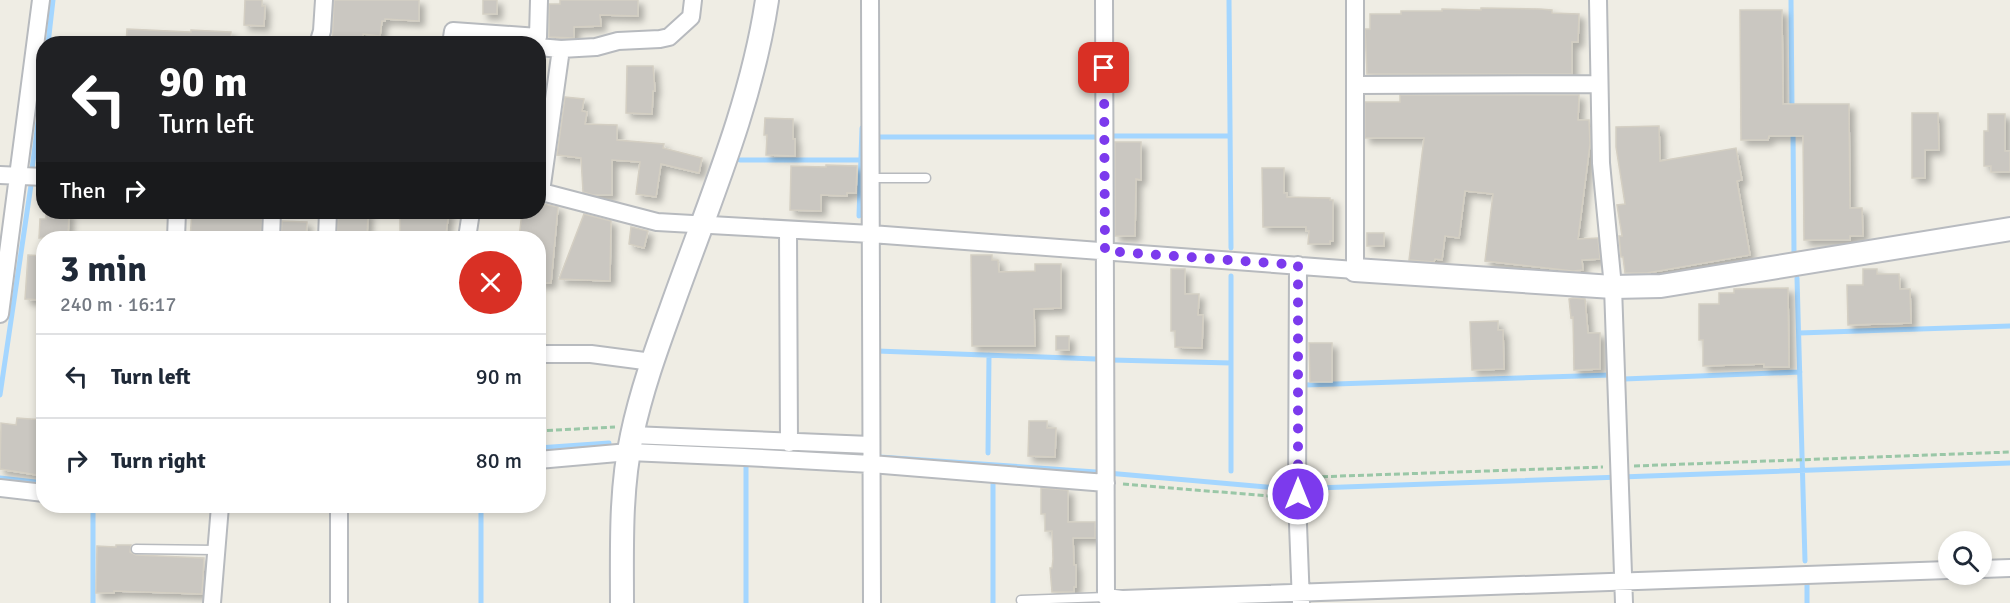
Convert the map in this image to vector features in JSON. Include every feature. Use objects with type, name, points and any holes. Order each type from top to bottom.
[{"type":"street","points":[[36,36],[41,0]]},
{"type":"street","points":[[320,36],[324,0]]},
{"type":"street","points":[[538,36],[539,0]]},
{"type":"street","points":[[546,44],[561,49],[596,47],[618,40],[669,37],[691,17],[693,0]]},
{"type":"street","points":[[622,603],[624,495],[631,438],[652,362],[746,96],[760,41],[767,0]]},
{"type":"street","points":[[870,0],[872,603]]},
{"type":"street","points":[[1104,0],[1107,597],[1122,599],[1300,598],[1623,582],[1938,570]]},
{"type":"street","points":[[1355,0],[1355,270]]},
{"type":"street","points":[[1598,0],[1600,163],[1613,287],[1624,603]]},
{"type":"street","points":[[452,36],[453,31],[492,36]]},
{"type":"street","points":[[0,314],[36,40]]},
{"type":"street","points":[[546,150],[561,49]]},
{"type":"street","points":[[1355,85],[1598,84]]},
{"type":"street","points":[[0,175],[36,177]]},
{"type":"street","points":[[546,193],[657,222],[871,234],[1613,287],[1661,286],[2010,229]]},
{"type":"street","points":[[788,230],[789,443]]},
{"type":"street","points":[[1298,265],[1300,598]]},
{"type":"street","points":[[546,354],[591,354],[652,362]]},
{"type":"street","points":[[631,438],[871,455],[1106,476]]},
{"type":"street","points":[[546,458],[631,438],[789,443],[871,455]]},
{"type":"street","points":[[0,488],[36,492]]},
{"type":"street","points":[[212,603],[219,513]]},
{"type":"street","points":[[339,513],[339,603]]},
{"type":"street","points":[[1992,569],[2010,568]]},
{"type":"lane","points":[[871,178],[926,178]]},
{"type":"lane","points":[[136,549],[216,550]]},
{"type":"lane","points":[[1021,600],[1107,597]]},
{"type":"path","points":[[546,432],[631,438]]},
{"type":"path","points":[[1106,476],[1298,488],[1620,473],[1797,460],[2010,452]]},
{"type":"building","points":[[245,0],[262,0],[262,6],[265,6],[264,26],[244,25]]},
{"type":"building","points":[[334,0],[419,0],[419,21],[385,19],[382,21],[380,36],[363,34],[363,36],[332,36]]},
{"type":"building","points":[[483,0],[497,0],[497,14],[483,14]]},
{"type":"building","points":[[560,0],[638,0],[638,16],[600,15],[601,26],[574,27],[574,38],[549,37],[549,4],[560,4]]},
{"type":"building","points":[[1481,8],[1540,9],[1552,10],[1552,13],[1579,14],[1578,42],[1572,42],[1572,74],[1367,74],[1365,29],[1370,29],[1370,14],[1401,14],[1401,11],[1442,11],[1442,9],[1481,10]]},
{"type":"building","points":[[1740,10],[1782,10],[1783,104],[1849,104],[1850,208],[1862,208],[1863,236],[1850,236],[1850,240],[1804,240],[1803,136],[1769,136],[1768,140],[1741,140]]},
{"type":"building","points":[[127,29],[231,32],[231,36],[127,36]]},
{"type":"building","points":[[627,66],[653,66],[655,91],[653,91],[652,114],[626,113]]},
{"type":"building","points":[[1400,95],[1579,95],[1578,120],[1589,120],[1590,144],[1578,239],[1598,238],[1600,259],[1582,260],[1583,270],[1573,271],[1485,261],[1493,194],[1465,191],[1459,238],[1445,236],[1442,260],[1435,259],[1434,262],[1409,260],[1424,138],[1365,138],[1365,102],[1400,102]]},
{"type":"building","points":[[565,97],[584,99],[582,111],[587,112],[585,124],[617,125],[617,140],[664,144],[663,148],[702,158],[699,173],[661,164],[656,197],[636,194],[640,162],[612,160],[612,195],[593,195],[583,192],[581,158],[557,155]]},
{"type":"building","points":[[1912,113],[1938,113],[1939,150],[1925,150],[1925,178],[1912,178]]},
{"type":"building","points":[[1988,114],[2005,114],[2005,151],[2010,151],[2010,172],[1991,172],[1991,166],[1984,166],[1984,131],[1988,131]]},
{"type":"building","points":[[765,118],[793,119],[795,156],[766,155]]},
{"type":"building","points":[[1659,126],[1660,161],[1736,148],[1742,180],[1737,181],[1750,255],[1647,273],[1625,273],[1623,257],[1621,257],[1619,236],[1622,236],[1617,205],[1625,204],[1616,147],[1616,127]]},
{"type":"building","points":[[1115,142],[1141,142],[1141,180],[1136,179],[1135,236],[1115,236]]},
{"type":"building","points":[[826,165],[857,166],[856,193],[847,193],[847,196],[821,195],[821,211],[790,210],[791,166],[826,167]]},
{"type":"building","points":[[1262,168],[1284,168],[1284,193],[1287,193],[1287,197],[1330,198],[1333,200],[1333,241],[1330,241],[1330,244],[1308,244],[1309,231],[1306,231],[1306,227],[1263,227]]},
{"type":"building","points":[[546,205],[558,207],[551,283],[546,283],[546,231],[520,231],[521,219],[546,219]]},
{"type":"building","points":[[584,214],[611,221],[610,281],[559,279]]},
{"type":"building","points":[[40,219],[69,219],[68,231],[39,231]]},
{"type":"building","points":[[191,219],[262,219],[261,231],[191,231]]},
{"type":"building","points":[[338,219],[368,219],[367,231],[337,231]]},
{"type":"building","points":[[400,219],[448,219],[446,231],[400,231]]},
{"type":"building","points":[[282,221],[307,222],[306,231],[281,231]]},
{"type":"building","points":[[631,227],[648,231],[644,248],[629,244]]},
{"type":"building","points":[[1367,233],[1384,233],[1384,246],[1367,246]]},
{"type":"building","points":[[28,255],[36,256],[36,300],[25,299]]},
{"type":"building","points":[[971,255],[992,255],[992,260],[998,260],[999,272],[1035,271],[1035,264],[1061,264],[1061,308],[1034,309],[1035,346],[972,346]]},
{"type":"building","points":[[1171,269],[1185,269],[1185,294],[1199,294],[1198,315],[1203,315],[1202,348],[1175,347],[1175,331],[1171,331]]},
{"type":"building","points":[[1863,269],[1877,269],[1877,274],[1899,274],[1900,289],[1910,289],[1911,323],[1848,325],[1847,285],[1863,285]]},
{"type":"building","points":[[1788,288],[1789,367],[1764,367],[1764,364],[1703,366],[1703,340],[1699,340],[1699,304],[1719,304],[1719,293],[1734,293],[1734,289]]},
{"type":"building","points":[[1569,299],[1585,299],[1588,333],[1600,333],[1600,369],[1574,370],[1573,317],[1571,318]]},
{"type":"building","points":[[1498,321],[1498,330],[1503,330],[1504,369],[1472,370],[1470,322]]},
{"type":"building","points":[[1056,336],[1069,336],[1069,350],[1056,350]]},
{"type":"building","points":[[1309,343],[1332,343],[1332,382],[1310,382]]},
{"type":"building","points":[[17,418],[36,419],[36,475],[0,469],[1,423],[16,425]]},
{"type":"building","points":[[1029,421],[1047,421],[1047,428],[1056,428],[1055,457],[1028,456]]},
{"type":"building","points":[[1041,488],[1068,490],[1068,522],[1095,522],[1095,538],[1073,538],[1074,565],[1076,565],[1074,592],[1052,592],[1050,568],[1052,568],[1053,559],[1052,531],[1045,531],[1045,514],[1041,514]]},
{"type":"building","points":[[116,545],[131,545],[130,552],[136,555],[204,558],[202,594],[114,591],[114,593],[96,593],[97,546],[116,547]]},
{"type":"waterway","points":[[49,36],[53,0]]},
{"type":"waterway","points":[[1229,0],[1231,248]]},
{"type":"waterway","points":[[1791,0],[1792,108]]},
{"type":"waterway","points":[[859,216],[862,128]]},
{"type":"waterway","points":[[1793,130],[1794,254]]},
{"type":"waterway","points":[[1114,136],[1230,136]]},
{"type":"waterway","points":[[874,137],[1097,137]]},
{"type":"waterway","points":[[32,169],[36,138]]},
{"type":"waterway","points":[[740,160],[861,160]]},
{"type":"waterway","points":[[0,395],[31,185]]},
{"type":"waterway","points":[[1231,276],[1231,471]]},
{"type":"waterway","points":[[1797,278],[1805,561]]},
{"type":"waterway","points":[[1799,333],[2010,326]]},
{"type":"waterway","points":[[877,351],[1096,359]]},
{"type":"waterway","points":[[988,453],[989,355]]},
{"type":"waterway","points":[[1112,360],[1231,363]]},
{"type":"waterway","points":[[1624,379],[1800,372]]},
{"type":"waterway","points":[[1305,385],[1611,375]]},
{"type":"waterway","points":[[546,447],[609,443]]},
{"type":"waterway","points":[[650,445],[684,446]]},
{"type":"waterway","points":[[807,452],[1096,472],[1288,489],[2010,463]]},
{"type":"waterway","points":[[746,465],[746,603]]},
{"type":"waterway","points":[[0,478],[36,482]]},
{"type":"waterway","points":[[993,480],[993,603]]},
{"type":"waterway","points":[[93,513],[93,603]]},
{"type":"waterway","points":[[481,513],[481,603]]},
{"type":"waterway","points":[[1807,580],[1807,603]]},
{"type":"route","points":[[1104,68],[1105,251],[1298,265],[1298,494]]}]
